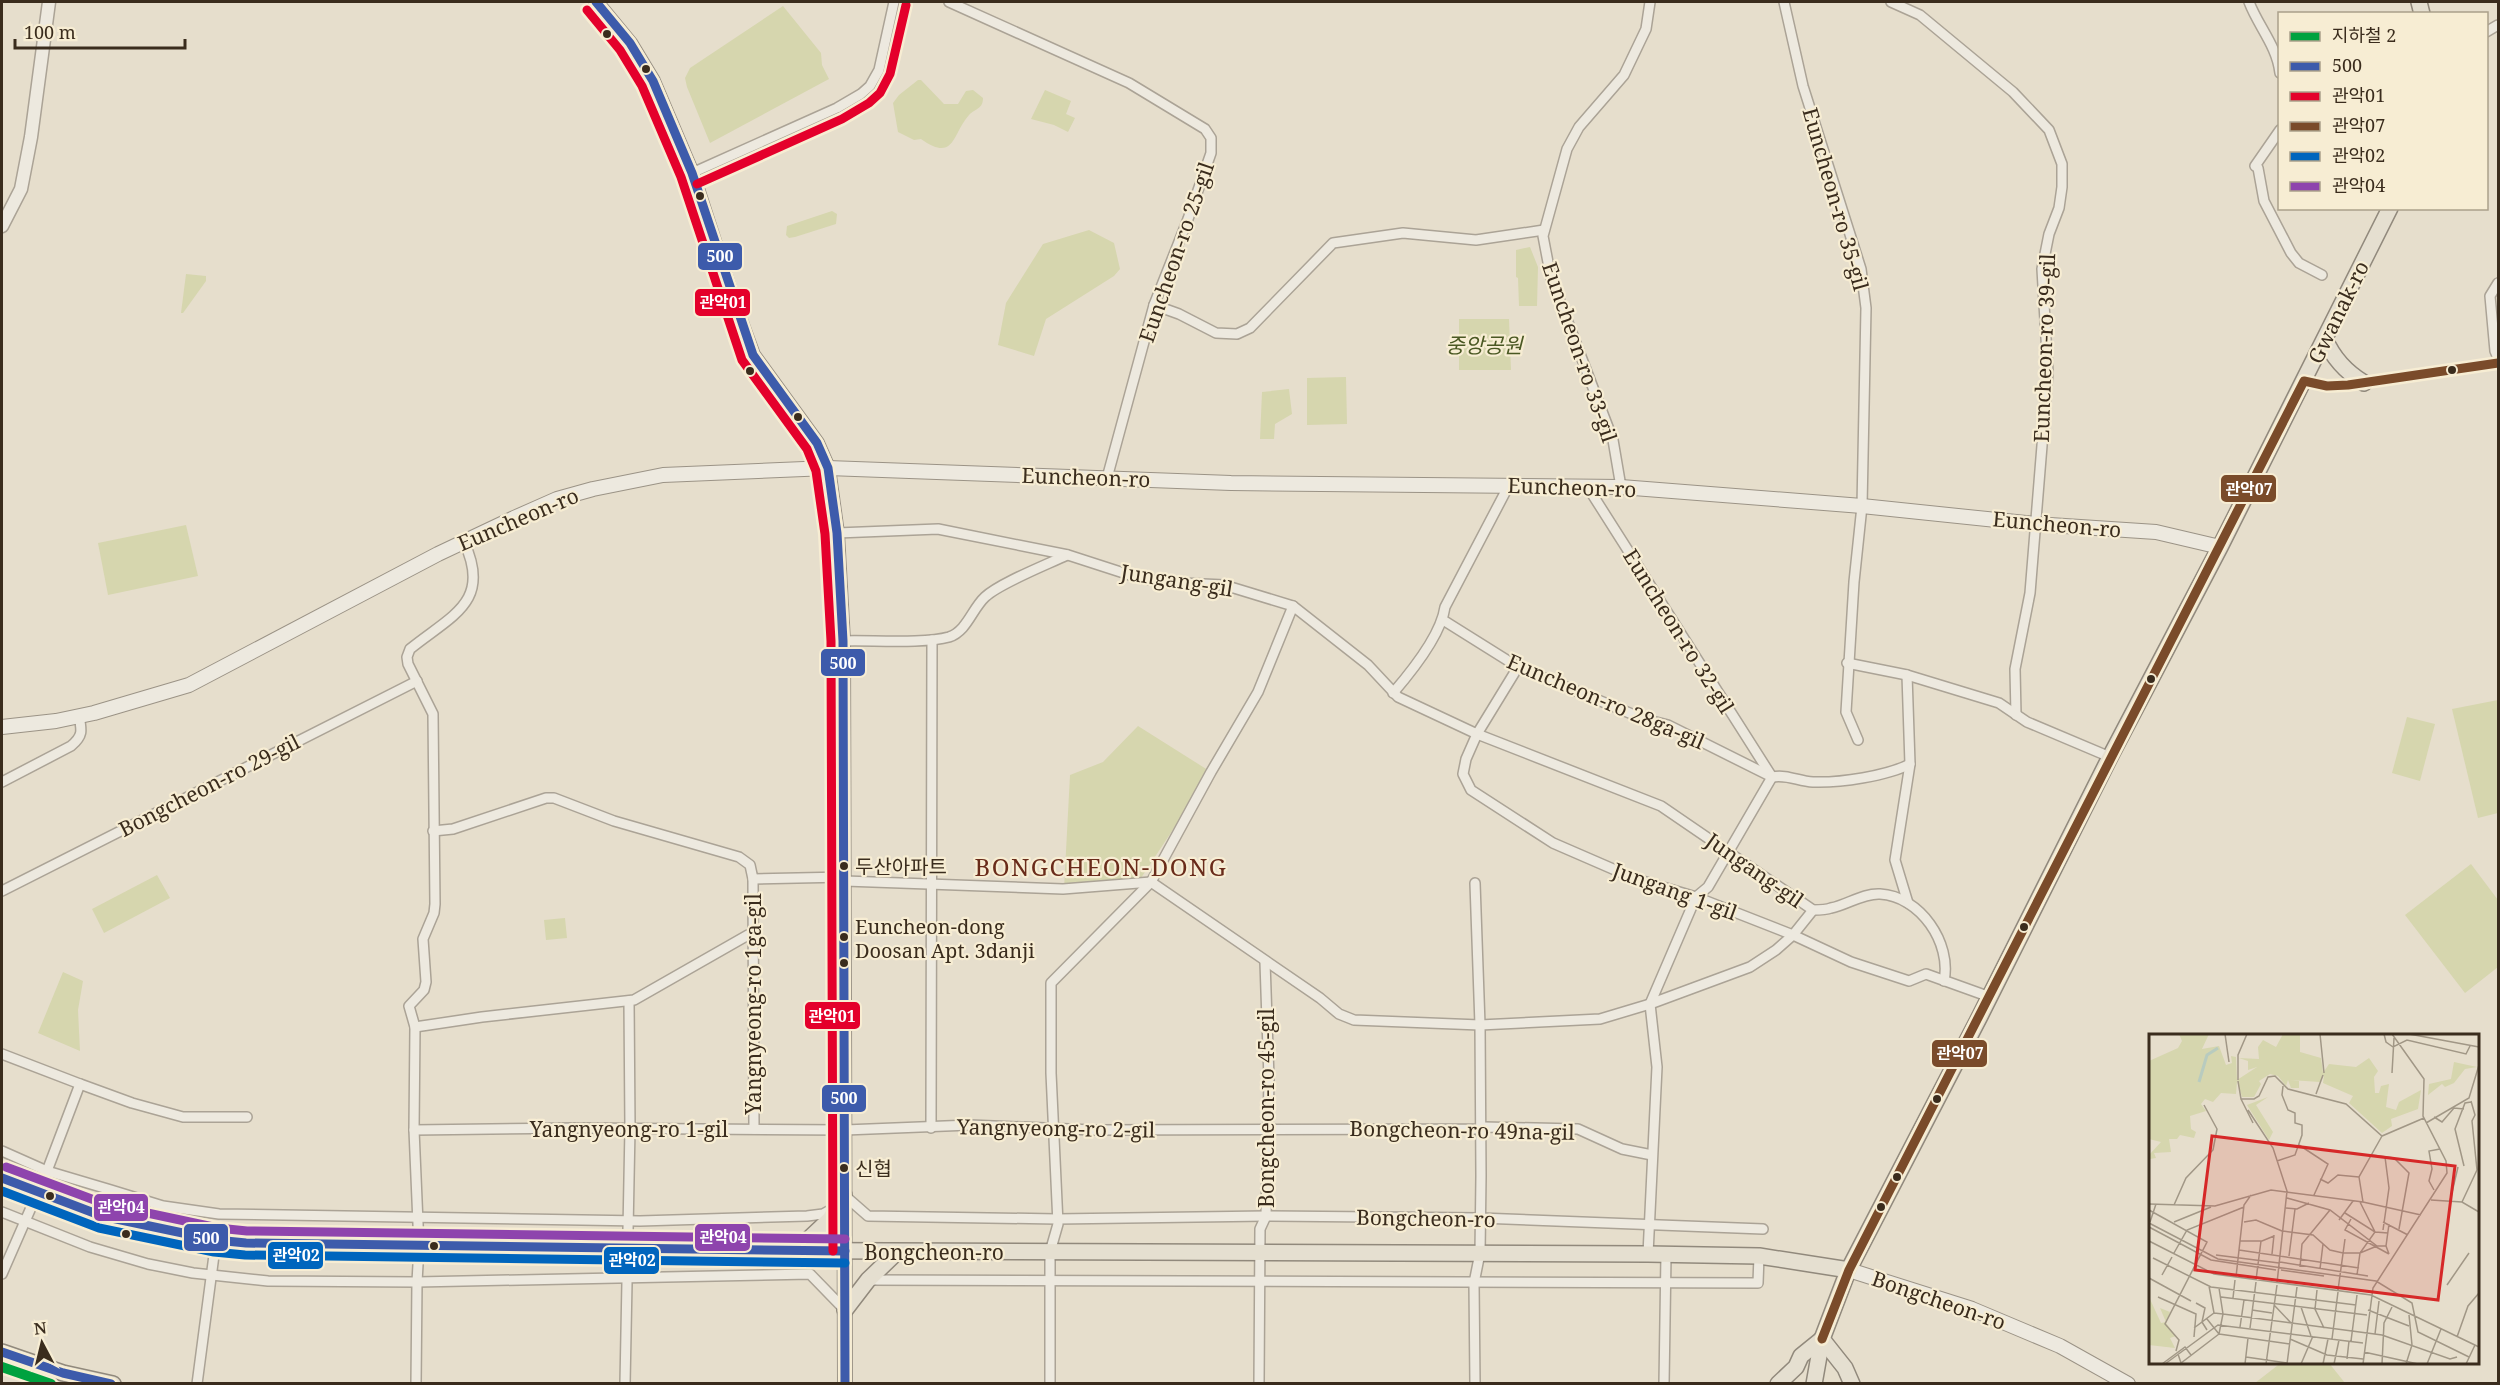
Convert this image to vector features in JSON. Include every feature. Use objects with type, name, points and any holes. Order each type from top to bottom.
[{"type":"main road","points":[[596,2],[618,26],[645,66],[692,173],[753,355],[817,443],[828,468],[837,533],[843,641],[845,1130],[842,1200],[845,1251],[845,1383]]},
{"type":"main road","name":"Gwanak-ro","points":[[1815,1383],[1822,1339],[1849,1270],[1990,998],[2110,757],[2220,547],[2389,210]]},
{"type":"main road","points":[[2325,339],[2330,351],[2340,363],[2364,383]]},
{"type":"main road","name":"Euncheon-ro","points":[[2,727],[56,721],[120,707],[189,685],[464,542],[557,499],[620,482],[663,475],[828,468],[1231,483],[1509,484],[1621,487],[1862,506],[2036,524],[2156,532],[2220,547]]},
{"type":"main road","name":"Bongcheon-ro","points":[[2,1178],[102,1216],[216,1240],[305,1246],[897,1252],[1759,1256],[1849,1270],[1972,1309],[2060,1346],[2128,1383]]},
{"type":"main road","points":[[796,1251],[830,1219],[842,1200]]},
{"type":"main road","points":[[845,1310],[868,1280],[897,1252]]},
{"type":"main road","points":[[1778,1383],[1796,1367],[1801,1356],[1822,1339],[1845,1368],[1852,1383]]},
{"type":"main road","points":[[2,1352],[63,1373],[113,1383]]},
{"type":"street","points":[[2,226],[21,189],[31,137],[49,2]]},
{"type":"street","points":[[692,173],[837,108],[861,94],[879,70],[894,2]]},
{"type":"street","name":"Euncheon-ro 25-gil","points":[[949,2],[1129,83],[1205,129],[1211,138],[1210,153],[1188,219],[1154,305],[1107,478]]},
{"type":"street","name":"Euncheon-ro 33-gil","points":[[1621,487],[1613,440],[1551,278],[1544,249],[1544,230],[1567,149],[1579,127],[1624,75],[1646,29],[1650,2]]},
{"type":"street","name":"Euncheon-ro 35-gil","points":[[1785,2],[1803,86],[1864,285],[1867,363],[1862,506],[1848,663],[1846,712],[1858,740]]},
{"type":"street","name":"Euncheon-ro 39-gil","points":[[1891,2],[1920,15],[2013,92],[2049,130],[2058,151],[2062,187],[2059,208],[2049,234],[2042,269],[2048,365],[2030,593],[2015,669],[2016,715]]},
{"type":"street","points":[[2249,2],[2254,17],[2278,58]]},
{"type":"street","name":"Gwanak-ro","points":[[2278,133],[2255,166],[2258,168],[2264,201],[2291,253],[2300,263],[2322,275]]},
{"type":"street","points":[[1154,305],[1179,314],[1216,333],[1237,334],[1250,328],[1333,243],[1402,233],[1476,240],[1544,230]]},
{"type":"street","points":[[2499,283],[2490,296],[2495,351],[2499,358]]},
{"type":"street","points":[[2304,381],[2327,386],[2364,383],[2499,363]]},
{"type":"street","points":[[1394,693],[1411,672],[1443,620],[1444,607],[1509,484]]},
{"type":"street","name":"Euncheon-ro 32-gil","points":[[1587,486],[1772,777]]},
{"type":"street","name":"Jungang-gil","points":[[837,533],[938,529],[1068,555],[1136,578],[1162,582],[1224,585],[1293,606],[1368,665],[1398,698],[1477,734],[1661,806],[1730,851],[1813,910],[1830,909],[1879,893],[1908,903],[1926,916],[1938,940],[1945,962],[1944,981]]},
{"type":"street","points":[[416,1383],[419,1247],[414,1130],[415,1027],[409,1003],[424,990],[426,982],[423,939],[434,913],[435,904],[433,831],[435,764],[433,714],[408,664],[409,650],[456,613],[469,599],[475,579],[474,566],[464,542]]},
{"type":"street","points":[[843,641],[932,640],[950,636],[960,630],[980,602],[992,591],[1068,555]]},
{"type":"street","points":[[1050,1383],[1050,1252],[1058,1224],[1053,1129],[1051,983],[1151,882],[1257,692],[1293,606]]},
{"type":"street","name":"Euncheon-ro 28ga-gil","points":[[1443,620],[1518,667],[1644,719],[1668,725],[1772,777],[1783,775],[1811,782],[1836,782],[1900,769],[1910,764]]},
{"type":"street","points":[[931,1128],[932,640]]},
{"type":"street","points":[[1848,663],[1907,675],[1999,703],[2027,722],[2110,757]]},
{"type":"street","points":[[1477,734],[1518,667]]},
{"type":"street","points":[[1907,675],[1910,764],[1895,860],[1908,903]]},
{"type":"street","name":"Bongcheon-ro 29-gil","points":[[2,891],[417,681]]},
{"type":"street","points":[[2,782],[60,753],[80,738],[82,732],[78,716]]},
{"type":"street","name":"Jungang 1-gil","points":[[1477,734],[1463,771],[1471,790],[1553,843],[1635,879],[1696,897],[1793,935],[1851,962],[1908,981],[1926,974],[1944,981]]},
{"type":"street","points":[[1648,1254],[1657,1067],[1650,1004],[1696,897],[1708,887],[1772,777]]},
{"type":"street","points":[[433,831],[453,829],[546,798],[554,798],[624,824],[739,857],[750,866],[753,879],[845,879],[932,885],[1064,889],[1151,882],[1320,998],[1339,1014],[1354,1020],[1480,1025],[1600,1019],[1650,1004],[1750,967],[1776,950],[1793,935],[1813,910]]},
{"type":"street","name":"Yangnyeong-ro 1ga-gil","points":[[753,879],[754,1129]]},
{"type":"street","points":[[1475,883],[1480,1025],[1480,1253]]},
{"type":"street","points":[[415,1027],[634,1000],[748,935],[754,935]]},
{"type":"street","name":"Bongcheon-ro 45-gil","points":[[1259,1383],[1260,1229],[1266,1216],[1269,1079],[1265,962]]},
{"type":"street","points":[[1944,981],[1990,998]]},
{"type":"street","points":[[625,1383],[630,1128],[629,1001]]},
{"type":"street","points":[[2,1054],[132,1103],[183,1117],[247,1117]]},
{"type":"street","points":[[2,1274],[47,1171],[80,1084]]},
{"type":"street","name":"Yangnyeong-ro 2-gil","points":[[845,1130],[970,1125],[1053,1129],[1268,1129]]},
{"type":"street","name":"Bongcheon-ro 49na-gil","points":[[1268,1129],[1479,1130],[1484,1127],[1578,1129],[1622,1149],[1652,1155]]},
{"type":"street","name":"Yangnyeong-ro 1-gil","points":[[414,1130],[630,1128],[845,1130]]},
{"type":"street","points":[[2,1150],[47,1171],[163,1206],[207,1213],[297,1217],[417,1216],[627,1220],[807,1216],[823,1214],[842,1200]]},
{"type":"street","name":"Bongcheon-ro","points":[[842,1200],[868,1216],[1057,1219],[1266,1216],[1480,1218],[1763,1229]]},
{"type":"street","points":[[2,1212],[90,1247],[148,1264],[268,1281],[417,1282],[810,1275],[845,1310]]},
{"type":"street","points":[[197,1383],[216,1240]]},
{"type":"street","name":"Bongcheon-ro","points":[[1474,1383],[1474,1283],[1480,1253]]},
{"type":"street","points":[[1664,1383],[1666,1255]]},
{"type":"street","name":"Bongcheon-ro","points":[[868,1280],[1758,1283],[1759,1256]]},
{"type":"green space","points":[[783,6],[821,53],[822,65],[829,79],[710,143],[687,87],[685,78],[690,68]]},
{"type":"green space","points":[[921,80],[944,104],[958,104],[966,91],[973,90],[983,98],[983,102],[963,122],[947,147],[932,146],[921,139],[914,140],[898,132],[893,103],[899,95]]},
{"type":"green space","points":[[1045,90],[1071,101],[1066,114],[1075,118],[1068,132],[1054,125],[1031,119]]},
{"type":"green space","points":[[832,211],[837,214],[836,224],[795,237],[789,238],[786,235],[787,226]]},
{"type":"green space","points":[[1089,230],[1114,243],[1120,269],[1114,276],[1046,319],[1034,356],[998,345],[1006,303],[1043,244]]},
{"type":"green space","points":[[1530,247],[1538,267],[1537,306],[1519,306],[1516,250]]},
{"type":"green space","points":[[186,274],[206,276],[206,281],[181,313]]},
{"type":"green space","name":"중앙공원","points":[[1459,319],[1509,319],[1511,370],[1459,370]]},
{"type":"green space","points":[[1346,377],[1347,424],[1307,425],[1307,378]]},
{"type":"green space","points":[[1289,389],[1292,414],[1275,424],[1274,439],[1260,439],[1262,392]]},
{"type":"green space","points":[[186,525],[198,576],[108,595],[98,543]]},
{"type":"green space","points":[[2498,700],[2498,813],[2478,818],[2452,709]]},
{"type":"green space","points":[[2407,717],[2435,724],[2420,781],[2392,773]]},
{"type":"green space","points":[[1138,726],[1211,772],[1141,878],[1064,889],[1070,775],[1103,762]]},
{"type":"green space","points":[[2471,864],[2498,900],[2498,967],[2465,993],[2405,915]]},
{"type":"green space","points":[[157,875],[170,898],[104,933],[92,909]]},
{"type":"green space","points":[[565,918],[567,938],[546,940],[544,920]]},
{"type":"green space","points":[[63,972],[83,981],[78,1010],[80,1051],[38,1033]]},
{"type":"green space","points":[[2279,1364],[2330,1364],[2345,1383],[2255,1383]]},
{"type":"metro line","name":"2","points":[[2,1367],[51,1384]]},
{"type":"transit line","name":"500","points":[[596,2],[630,43],[653,81],[692,173],[753,355],[817,443],[828,468],[837,533],[843,641],[845,1384]]},
{"type":"transit line","name":"관악01","points":[[697,184],[842,119],[869,103],[880,93],[890,74],[906,5]]},
{"type":"transit line","name":"관악01","points":[[587,10],[620,50],[642,86],[681,177],[742,360],[807,449],[816,471],[825,534],[831,641],[833,1251]]},
{"type":"transit line","name":"관악07","points":[[1822,1339],[1849,1270],[2304,381],[2327,386],[2348,385],[2498,363]]},
{"type":"transit line","name":"관악04","points":[[6,1167],[105,1204],[218,1228],[247,1231],[845,1239]]},
{"type":"transit line","name":"500","points":[[2,1178],[102,1216],[216,1240],[246,1243],[845,1251]]},
{"type":"transit line","name":"관악02","points":[[2,1191],[99,1228],[214,1252],[245,1255],[845,1263]]},
{"type":"transit line","name":"500","points":[[2,1352],[63,1373],[111,1384]]},
{"type":"place","name":"두산아파트","points":[[844,866]]},
{"type":"place","name":"Euncheon-dong Doosan Apt. 3danji","points":[[844,937]]},
{"type":"place","name":"신협","points":[[844,1168]]},
{"type":"district","name":"BONGCHEON-DONG","points":[[1101,866]]}]
